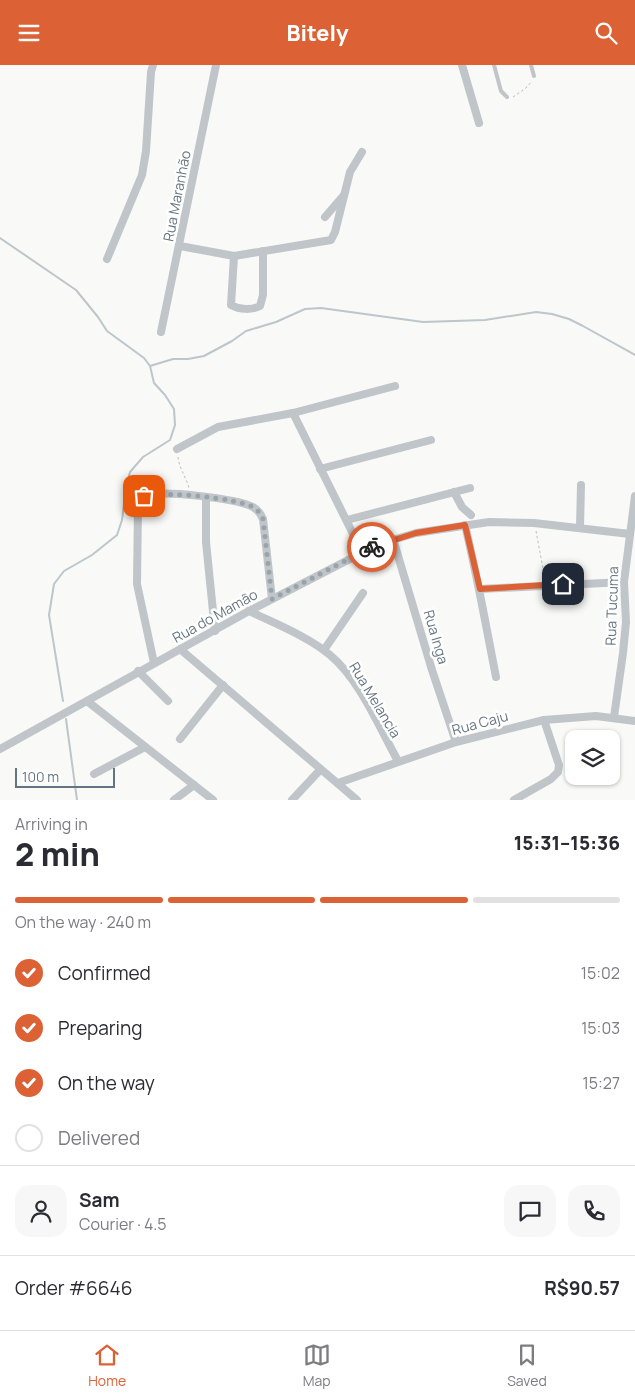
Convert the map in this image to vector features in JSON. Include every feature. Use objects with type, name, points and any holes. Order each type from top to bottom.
[{"type":"street","points":[[107,259],[142,175],[146,151],[153,65]]},
{"type":"street","name":"Rua Maranhão","points":[[162,332],[216,65]]},
{"type":"street","points":[[462,65],[479,123]]},
{"type":"street","points":[[180,246],[234,256],[323,243],[331,240],[335,232],[350,172],[362,152]]},
{"type":"street","points":[[325,217],[345,193]]},
{"type":"street","points":[[234,256],[231,305],[254,309],[260,306],[264,295],[263,251]]},
{"type":"street","points":[[177,449],[218,427],[293,413],[395,386]]},
{"type":"street","points":[[293,413],[362,552]]},
{"type":"street","points":[[320,469],[431,439]]},
{"type":"street","points":[[580,527],[581,485]]},
{"type":"street","points":[[347,520],[470,488]]},
{"type":"street","points":[[454,492],[462,507],[471,515]]},
{"type":"street","points":[[154,663],[136,585],[137,513],[139,500],[144,496],[184,495],[230,500],[253,507],[261,514],[263,519],[272,599]]},
{"type":"street","name":"Rua Tucuma","points":[[614,717],[624,653],[626,622],[624,582],[635,496]]},
{"type":"street","points":[[206,498],[206,542],[215,631]]},
{"type":"street","name":"Rua do Mamão","points":[[0,749],[249,611],[362,552],[393,539],[416,533],[489,522],[534,523],[630,534]]},
{"type":"street","points":[[465,525],[480,589],[482,611],[496,677]]},
{"type":"street","name":"Rua Inga","points":[[393,539],[432,671],[456,742]]},
{"type":"street","points":[[480,589],[624,582]]},
{"type":"street","points":[[324,650],[363,593]]},
{"type":"street","name":"Rua Melancia","points":[[249,611],[324,650],[340,665],[356,686],[398,761]]},
{"type":"street","points":[[180,649],[357,800]]},
{"type":"street","points":[[138,671],[168,701]]},
{"type":"street","points":[[180,739],[222,685]]},
{"type":"street","points":[[87,701],[213,800]]},
{"type":"street","name":"Rua Caju","points":[[338,783],[456,742],[544,719],[578,716],[614,717],[635,721]]},
{"type":"street","points":[[514,800],[551,779],[558,772],[559,765],[544,719]]},
{"type":"street","points":[[94,774],[145,747]]},
{"type":"street","points":[[292,800],[320,770]]},
{"type":"street","points":[[174,800],[194,785]]},
{"type":"lane","points":[[494,65],[501,91],[507,97]]},
{"type":"lane","points":[[531,65],[534,76]]},
{"type":"path","points":[[507,97],[512,98],[520,93],[531,83],[534,76]]},
{"type":"path","points":[[177,449],[179,467],[186,477],[190,489]]},
{"type":"path","points":[[534,523],[546,585]]},
{"type":"waterway","points":[[0,238],[76,290],[107,331],[144,358],[150,366],[154,383],[174,409],[175,425],[170,440],[143,457],[130,472],[122,520],[117,535],[92,555],[64,571],[54,584],[49,615],[63,701]]},
{"type":"waterway","points":[[150,366],[173,359],[204,356],[246,331],[276,322],[305,309],[321,308],[423,322],[485,320],[536,312],[552,314],[569,319],[635,355]]},
{"type":"waterway","points":[[66,719],[77,800]]},
{"type":"way so far","points":[[144,496],[168,494],[230,500],[244,503],[257,509],[263,519],[272,599],[372,547]]},
{"type":"route","points":[[372,547],[416,533],[465,525],[480,589],[563,584]]}]
